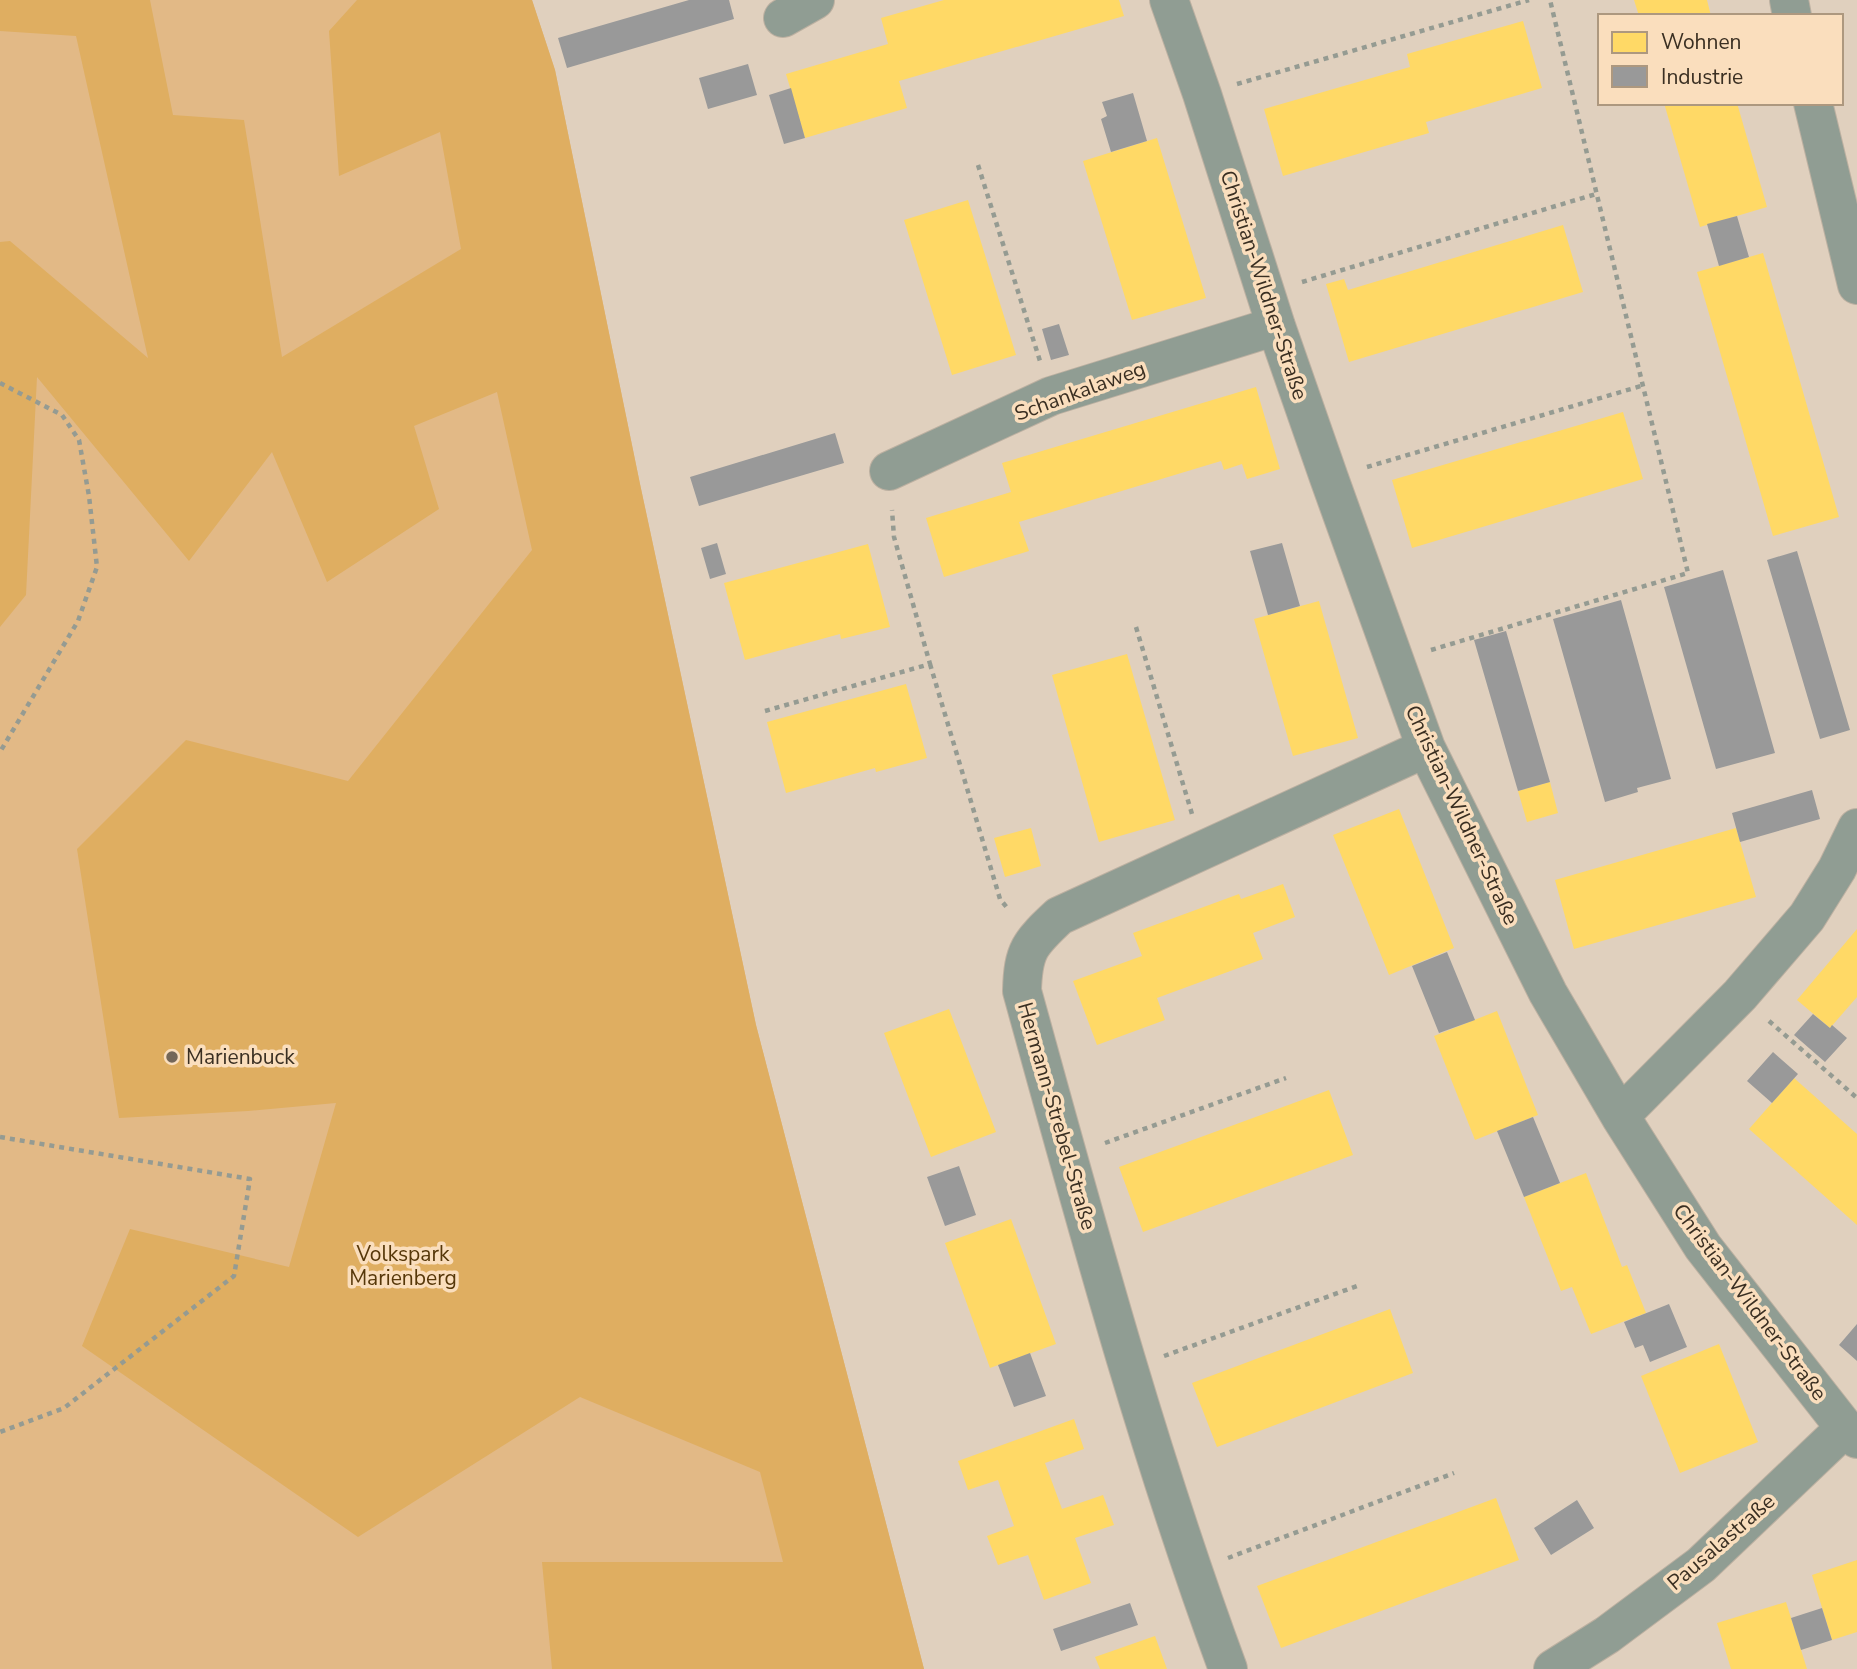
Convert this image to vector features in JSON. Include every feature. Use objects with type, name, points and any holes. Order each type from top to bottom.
[{"type":"street","name":"Christian-Wildner-Straße","points":[[1169,0],[1276,326],[1426,748],[1548,993],[1620,1115],[1703,1247],[1851,1434]]},
{"type":"street","points":[[1813,105],[1857,282]]},
{"type":"street","name":"Schankalaweg","points":[[889,471],[1051,396],[1276,326]]},
{"type":"street","name":"Hermann-Strebel-Straße","points":[[1228,1669],[1192,1572],[1128,1369],[1021,991],[1023,964],[1034,940],[1059,916],[1426,748]]},
{"type":"street","points":[[1620,1115],[1740,995],[1807,917],[1837,869],[1857,828]]},
{"type":"street","name":"Pausalastraße","points":[[1553,1669],[1607,1634],[1701,1565],[1851,1434]]},
{"type":"path","points":[[1235,84],[1529,0]]},
{"type":"path","points":[[1394,661],[1688,573],[1550,0]]},
{"type":"path","points":[[978,165],[1051,396]]},
{"type":"path","points":[[1301,282],[1596,194]]},
{"type":"path","points":[[0,383],[62,415],[79,440],[97,567],[78,621],[0,752]]},
{"type":"path","points":[[1367,467],[1641,386]]},
{"type":"path","points":[[889,471],[894,537],[1000,899],[1034,940]]},
{"type":"path","points":[[1136,627],[1203,850]]},
{"type":"path","points":[[765,711],[930,664]]},
{"type":"path","points":[[1740,995],[1857,1098]]},
{"type":"path","points":[[1068,1157],[1286,1078]]},
{"type":"path","points":[[0,1136],[250,1179],[234,1276],[64,1408],[0,1432]]},
{"type":"path","points":[[1128,1369],[1357,1286]]},
{"type":"path","points":[[1192,1572],[1454,1473]]},
{"type":"green space","name":"Volkspark Marienberg","points":[[0,0],[532,0],[555,70],[756,1025],[924,1669],[0,1669]]},
{"type":"green space","name":"Volkspark Marienberg","points":[[0,0],[150,0],[173,115],[244,120],[282,357],[461,249],[440,132],[339,176],[329,31],[357,0],[532,0],[555,70],[756,1025],[924,1669],[552,1669],[542,1562],[783,1562],[760,1472],[580,1397],[358,1537],[82,1346],[130,1229],[289,1267],[336,1103],[119,1118],[77,849],[186,740],[348,781],[532,550],[497,392],[414,426],[439,509],[327,582],[272,452],[189,561],[37,377],[26,595],[0,627],[0,242],[10,241],[148,358],[76,36],[0,31]]},
{"type":"building: Wohnen","points":[[944,0],[1119,0],[1124,16],[899,81],[907,108],[805,138],[786,74],[888,44],[881,18]]},
{"type":"building: Wohnen","points":[[1634,0],[1707,0],[1710,14],[1638,14]]},
{"type":"building: Wohnen","points":[[1523,21],[1542,88],[1426,122],[1429,133],[1283,176],[1264,109],[1410,67],[1407,54]]},
{"type":"building: Wohnen","points":[[1665,105],[1738,105],[1767,207],[1700,227]]},
{"type":"building: Wohnen","points":[[1157,138],[1206,298],[1132,320],[1083,161]]},
{"type":"building: Wohnen","points":[[968,200],[1016,355],[952,375],[904,220]]},
{"type":"building: Wohnen","points":[[1563,225],[1583,292],[1349,362],[1326,284],[1344,279],[1348,290]]},
{"type":"building: Wohnen","points":[[1763,253],[1839,517],[1773,536],[1697,272]]},
{"type":"building: Wohnen","points":[[1256,387],[1280,469],[1247,479],[1242,464],[1224,470],[1221,461],[1019,522],[1029,551],[944,577],[926,518],[1011,492],[1002,463]]},
{"type":"building: Wohnen","points":[[1623,412],[1643,479],[1412,548],[1392,480]]},
{"type":"building: Wohnen","points":[[868,544],[890,627],[841,639],[840,634],[745,660],[724,583]]},
{"type":"building: Wohnen","points":[[1319,601],[1358,738],[1293,756],[1254,619]]},
{"type":"building: Wohnen","points":[[1127,654],[1175,820],[1099,842],[1052,675]]},
{"type":"building: Wohnen","points":[[906,684],[927,758],[876,772],[875,768],[786,793],[767,722]]},
{"type":"building: Wohnen","points":[[1550,782],[1558,813],[1527,822],[1518,791]]},
{"type":"building: Wohnen","points":[[1399,809],[1454,948],[1389,975],[1333,835]]},
{"type":"building: Wohnen","points":[[1031,828],[1041,866],[1005,877],[994,838]]},
{"type":"building: Wohnen","points":[[1736,828],[1756,897],[1574,949],[1555,880]]},
{"type":"building: Wohnen","points":[[1283,884],[1295,917],[1253,933],[1263,959],[1157,998],[1165,1020],[1097,1045],[1073,981],[1142,956],[1133,933],[1239,894],[1241,899]]},
{"type":"building: Wohnen","points":[[1857,929],[1857,997],[1830,1028],[1797,1000]]},
{"type":"building: Wohnen","points":[[949,1009],[996,1132],[931,1157],[884,1033]]},
{"type":"building: Wohnen","points":[[1497,1011],[1538,1115],[1475,1140],[1434,1036]]},
{"type":"building: Wohnen","points":[[1794,1078],[1857,1134],[1857,1225],[1749,1129]]},
{"type":"building: Wohnen","points":[[1329,1090],[1353,1155],[1143,1232],[1119,1167]]},
{"type":"building: Wohnen","points":[[1586,1173],[1622,1267],[1627,1265],[1646,1313],[1591,1334],[1572,1287],[1561,1291],[1524,1197]]},
{"type":"building: Wohnen","points":[[1011,1219],[1056,1344],[990,1368],[945,1243]]},
{"type":"building: Wohnen","points":[[1390,1309],[1413,1373],[1217,1447],[1192,1383]]},
{"type":"building: Wohnen","points":[[1719,1344],[1758,1442],[1680,1473],[1641,1376]]},
{"type":"building: Wohnen","points":[[1074,1419],[1084,1449],[1045,1463],[1062,1509],[1103,1495],[1114,1525],[1075,1538],[1091,1583],[1044,1600],[1028,1555],[998,1565],[987,1536],[1014,1526],[998,1480],[968,1490],[958,1461]]},
{"type":"building: Wohnen","points":[[1496,1498],[1519,1560],[1281,1648],[1257,1586]]},
{"type":"building: Wohnen","points":[[1857,1560],[1857,1632],[1832,1640],[1812,1575]]},
{"type":"building: Wohnen","points":[[1786,1602],[1807,1669],[1731,1669],[1717,1623]]},
{"type":"building: Wohnen","points":[[1155,1636],[1167,1669],[1100,1669],[1095,1657]]},
{"type":"building: Industrie","points":[[689,0],[729,0],[734,19],[567,68],[558,38]]},
{"type":"building: Industrie","points":[[748,64],[757,95],[708,109],[699,78]]},
{"type":"building: Industrie","points":[[791,88],[805,138],[784,144],[769,95]]},
{"type":"building: Industrie","points":[[1133,93],[1147,141],[1111,152],[1101,119],[1107,116],[1102,102]]},
{"type":"building: Industrie","points":[[1737,216],[1749,257],[1719,266],[1707,224]]},
{"type":"building: Industrie","points":[[1059,324],[1069,355],[1051,360],[1042,329]]},
{"type":"building: Industrie","points":[[835,433],[844,463],[699,506],[690,477]]},
{"type":"building: Industrie","points":[[717,543],[726,574],[710,579],[701,548]]},
{"type":"building: Industrie","points":[[1282,543],[1300,606],[1268,615],[1250,551]]},
{"type":"building: Industrie","points":[[1797,551],[1850,730],[1820,739],[1767,560]]},
{"type":"building: Industrie","points":[[1723,570],[1775,753],[1716,769],[1664,587]]},
{"type":"building: Industrie","points":[[1621,600],[1671,779],[1637,788],[1638,792],[1605,802],[1553,619]]},
{"type":"building: Industrie","points":[[1506,631],[1550,782],[1518,791],[1474,640]]},
{"type":"building: Industrie","points":[[1812,790],[1820,819],[1740,842],[1732,813]]},
{"type":"building: Industrie","points":[[1447,952],[1475,1020],[1439,1033],[1412,966]]},
{"type":"building: Industrie","points":[[1813,1014],[1847,1038],[1825,1062],[1794,1035]]},
{"type":"building: Industrie","points":[[1773,1052],[1798,1074],[1772,1103],[1747,1081]]},
{"type":"building: Industrie","points":[[1533,1117],[1560,1183],[1524,1197],[1497,1131]]},
{"type":"building: Industrie","points":[[959,1166],[976,1215],[945,1226],[927,1177]]},
{"type":"building: Industrie","points":[[1669,1304],[1687,1347],[1650,1362],[1643,1345],[1635,1348],[1624,1322]]},
{"type":"building: Industrie","points":[[1857,1324],[1857,1361],[1839,1345]]},
{"type":"building: Industrie","points":[[1030,1353],[1046,1396],[1014,1407],[998,1365]]},
{"type":"building: Industrie","points":[[1577,1500],[1594,1528],[1551,1555],[1534,1528]]},
{"type":"building: Industrie","points":[[1130,1603],[1138,1625],[1061,1651],[1053,1629]]},
{"type":"building: Industrie","points":[[1822,1608],[1832,1640],[1801,1650],[1791,1618]]},
{"type":"place","name":"Marienbuck","points":[[172,1057]]}]
